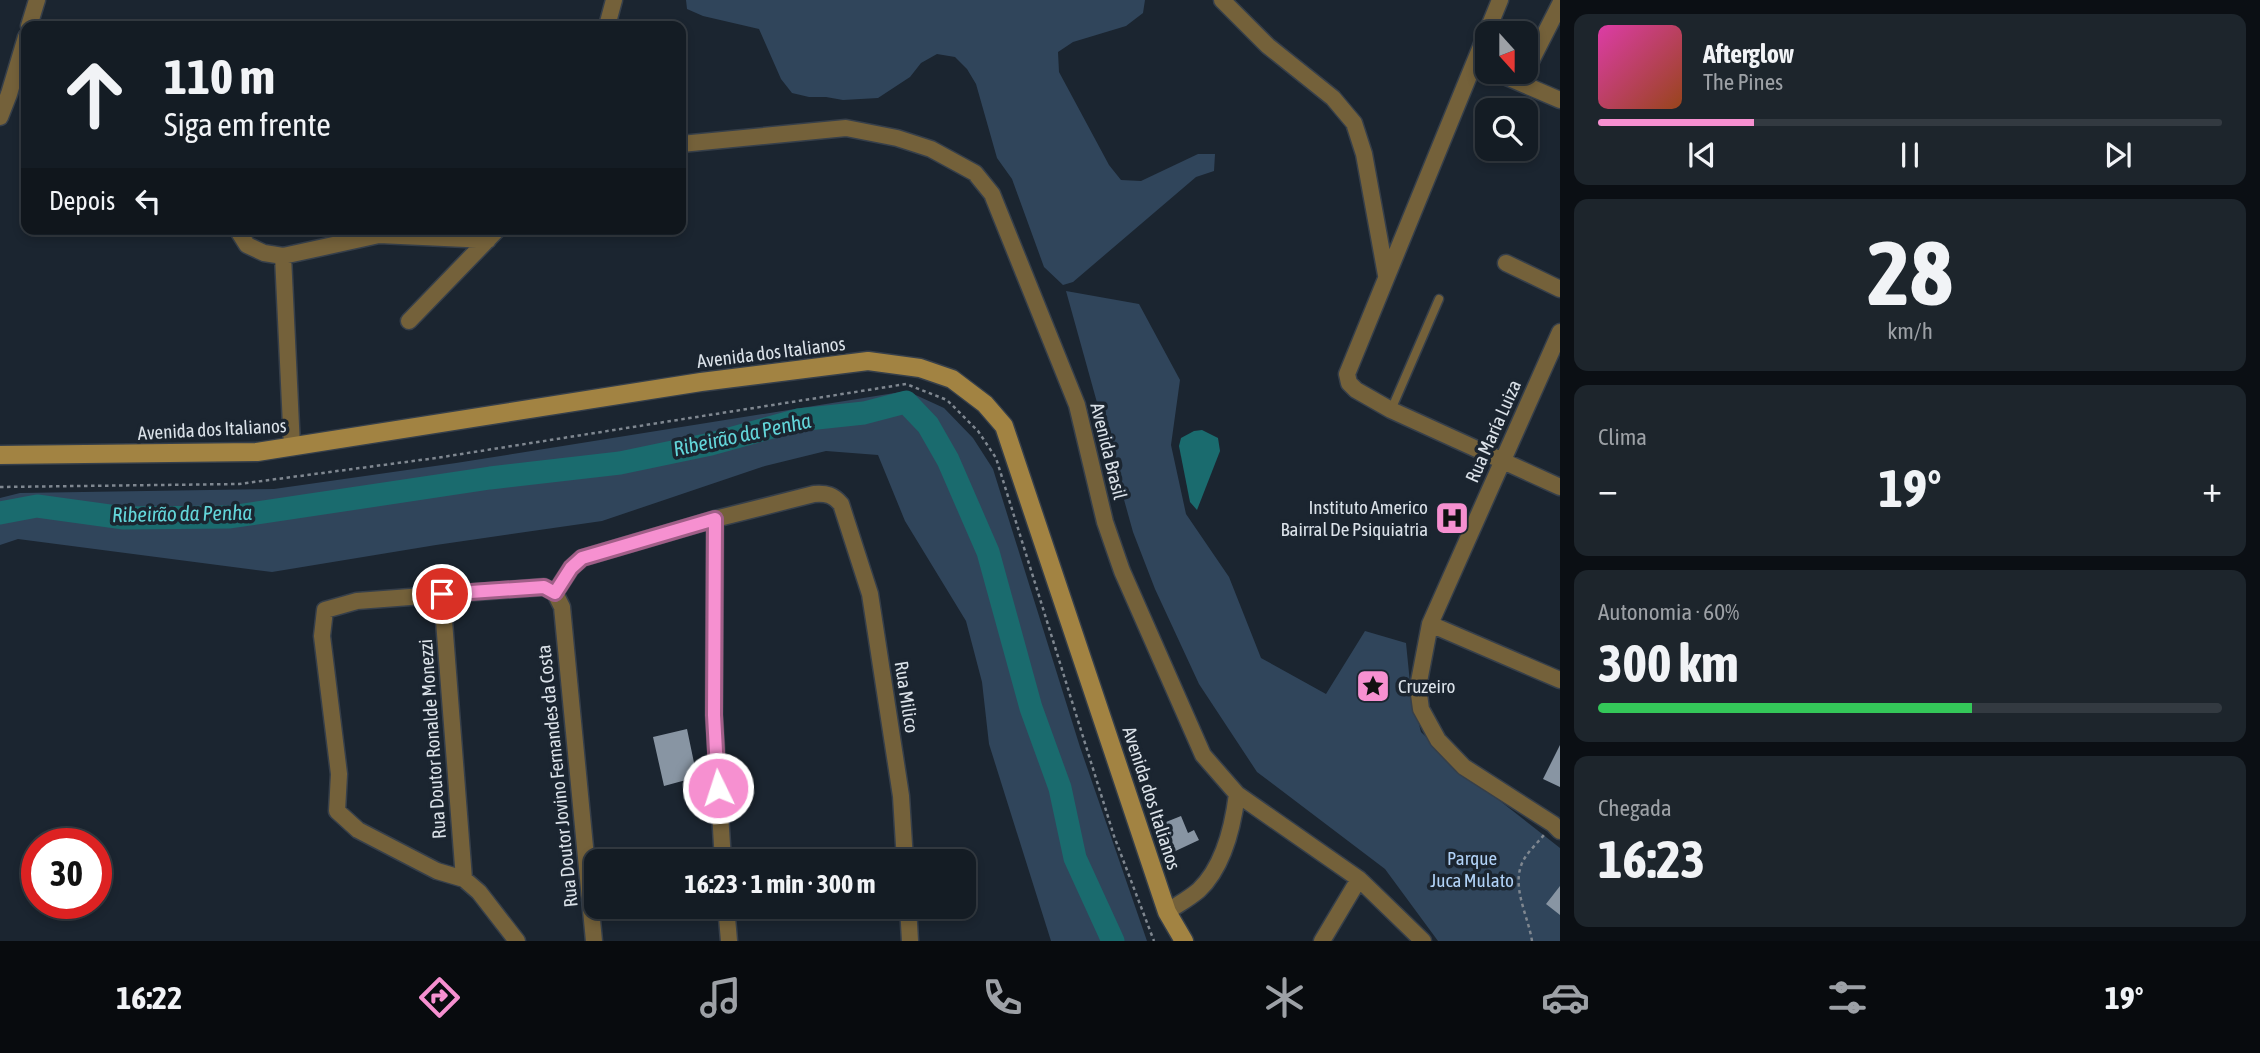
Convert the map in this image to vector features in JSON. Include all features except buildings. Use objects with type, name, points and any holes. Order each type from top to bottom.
[{"type":"main road","name":"Avenida dos Italianos","points":[[0,455],[257,452],[701,382],[868,361],[920,368],[953,380],[985,404],[1004,426],[1175,926]]},
{"type":"main road","points":[[1175,926],[1198,941]]},
{"type":"street","points":[[31,21],[37,0]]},
{"type":"street","points":[[608,21],[614,0]]},
{"type":"street","points":[[1222,0],[1268,46],[1333,98],[1354,123],[1364,154],[1386,278]]},
{"type":"street","points":[[1500,0],[1347,374],[1349,383],[1356,390],[1391,410],[1560,487]]},
{"type":"street","points":[[1538,47],[1560,4]]},
{"type":"street","points":[[0,117],[21,52]]},
{"type":"street","points":[[1537,84],[1560,100]]},
{"type":"street","name":"Avenida Brasil","points":[[686,144],[846,128],[897,138],[931,149],[975,173],[992,194],[1077,405],[1105,522],[1122,571],[1203,755],[1237,794],[1359,879],[1423,941]]},
{"type":"street","points":[[241,235],[247,245],[264,253],[283,256],[379,235],[493,235]]},
{"type":"street","points":[[409,321],[493,235]]},
{"type":"street","points":[[283,256],[292,447]]},
{"type":"street","points":[[1506,263],[1560,289]]},
{"type":"street","name":"Rua María Luiza","points":[[1557,828],[1464,767],[1438,740],[1421,709],[1418,687],[1430,624],[1560,332]]},
{"type":"street","name":"Rua Milico","points":[[559,600],[571,568],[582,558],[715,519],[825,493],[835,497],[841,504],[855,542],[870,594],[901,796],[904,849]]},
{"type":"street","points":[[715,519],[714,715],[722,849]]},
{"type":"street","points":[[517,941],[478,892],[464,879],[437,871],[358,830],[337,811],[339,774],[322,636],[325,610],[357,601],[544,587],[559,600]]},
{"type":"street","name":"Rua Doutor Ronalde Monezzi","points":[[442,594],[464,879]]},
{"type":"street","name":"Rua Doutor Jovino Fernandes da Costa","points":[[559,600],[594,941]]},
{"type":"street","points":[[1430,624],[1560,680]]},
{"type":"street","points":[[1175,926],[1214,872],[1233,826],[1237,794]]},
{"type":"street","points":[[1322,941],[1359,879]]},
{"type":"street","points":[[727,919],[729,941]]},
{"type":"street","points":[[909,919],[910,941]]},
{"type":"lane","points":[[1391,410],[1439,299]]},
{"type":"path","points":[[1532,941],[1529,923],[1520,900],[1518,877],[1524,858],[1557,828]]},
{"type":"green space","points":[[686,0],[1145,0],[1143,13],[1126,26],[1073,42],[1058,52],[1059,72],[1109,165],[1121,180],[1141,181],[1198,154],[1215,154],[1214,171],[1196,177],[1073,282],[1063,285],[1044,267],[1012,179],[997,158],[976,84],[967,69],[955,57],[937,54],[921,63],[910,77],[878,98],[843,100],[809,97],[792,93],[781,79],[759,29],[703,16],[687,9]]},
{"type":"green space","name":"Parque Juca Mulato","points":[[1066,291],[1139,304],[1180,380],[1171,445],[1186,514],[1229,577],[1261,658],[1326,694],[1365,631],[1406,643],[1411,693],[1421,732],[1458,768],[1560,848],[1560,941],[1438,941],[1385,869],[1257,772],[1199,684],[1155,589],[1133,532]]},
{"type":"green space","points":[[907,391],[944,408],[973,438],[993,469],[1080,747],[1147,941],[1051,941],[989,744],[982,682],[966,621],[905,521],[878,455],[826,451],[765,466],[602,521],[272,572],[18,539],[0,545],[0,498],[20,493],[274,489],[456,463]]},
{"type":"shaded area","points":[[1202,430],[1218,438],[1220,451],[1197,510],[1190,502],[1179,446],[1181,438]]},
{"type":"waterway","name":"Ribeirão da Penha","points":[[0,513],[37,506],[124,518],[230,517],[490,478],[620,463],[711,444],[798,420],[864,413],[906,402],[928,425],[948,460],[988,552],[1031,708],[1060,788],[1075,858],[1113,941]]},
{"type":"place","name":"Instituto Americo Bairral De Psiquiatria","points":[[1452,518]]},
{"type":"place","name":"Cruzeiro","points":[[1373,686]]},
{"type":"route","points":[[442,594],[544,587],[555,593],[571,568],[582,558],[715,519],[714,715],[718,788]]}]
